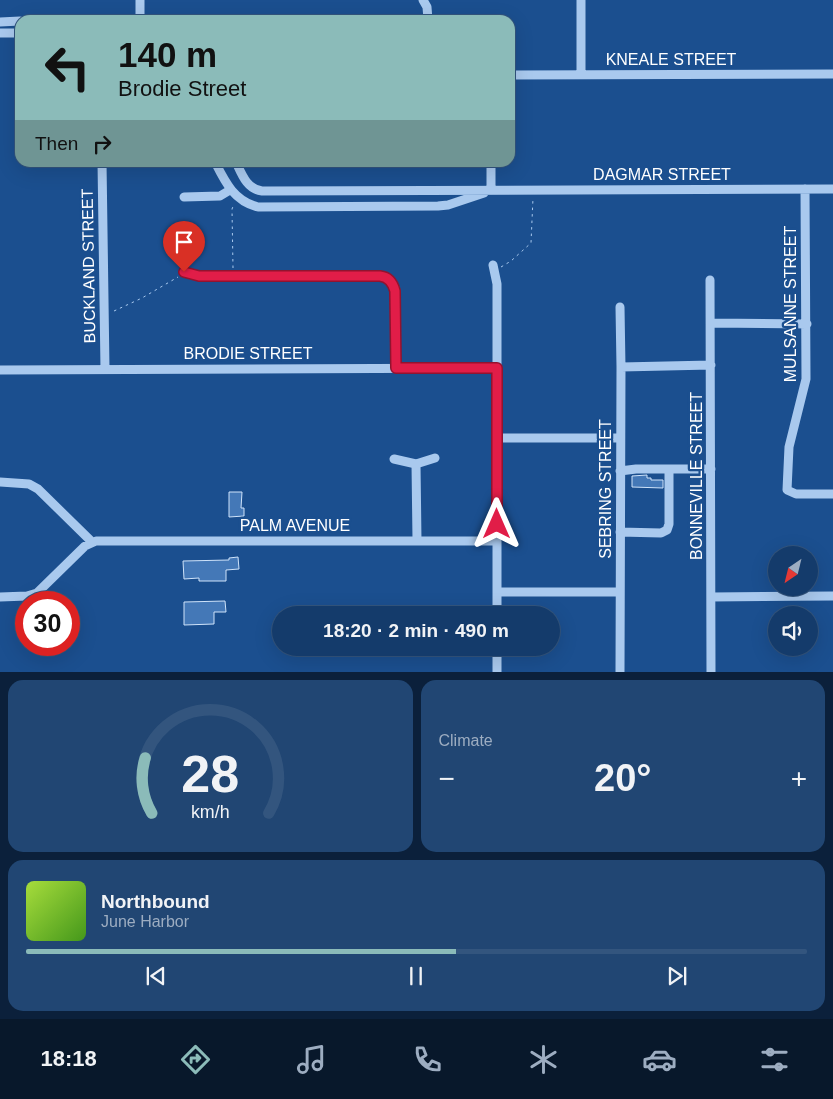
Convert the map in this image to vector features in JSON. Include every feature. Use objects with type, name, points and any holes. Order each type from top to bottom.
[{"type":"street","points":[[140,0],[140,15]]},
{"type":"street","points":[[424,0],[428,7],[428,15]]},
{"type":"street","points":[[581,0],[581,74]]},
{"type":"street","points":[[0,22],[15,21]]},
{"type":"street","points":[[0,33],[15,33]]},
{"type":"street","name":"KNEALE STREET","points":[[515,75],[833,74]]},
{"type":"street","name":"BUCKLAND STREET","points":[[102,167],[105,369]]},
{"type":"street","points":[[184,197],[220,196],[230,190],[218,167]]},
{"type":"street","name":"DAGMAR STREET","points":[[238,167],[246,182],[253,189],[265,191],[833,189]]},
{"type":"street","points":[[491,167],[491,190]]},
{"type":"street","name":"MULSANNE STREET","points":[[805,189],[806,379],[789,448],[787,490],[796,494],[833,494]]},
{"type":"street","name":"DAGMAR STREET","points":[[230,190],[249,204],[260,207],[438,206],[491,190]]},
{"type":"street","points":[[494,269],[497,284],[497,606]]},
{"type":"street","points":[[185,272],[199,276],[380,276],[388,278],[393,284],[395,291],[396,368]]},
{"type":"street","name":"BONNEVILLE STREET","points":[[710,280],[711,672]]},
{"type":"street","name":"SEBRING STREET","points":[[620,307],[620,672]]},
{"type":"street","points":[[710,323],[806,324]]},
{"type":"street","points":[[621,367],[711,365]]},
{"type":"street","name":"BRODIE STREET","points":[[0,370],[497,368]]},
{"type":"street","points":[[498,438],[620,438]]},
{"type":"street","points":[[394,459],[416,464],[435,458]]},
{"type":"street","points":[[416,464],[417,540]]},
{"type":"street","points":[[620,532],[661,533],[668,529],[669,469]]},
{"type":"street","points":[[620,470],[711,469]]},
{"type":"street","points":[[0,482],[29,484],[38,489],[92,542],[82,549],[37,593],[27,596],[0,597]]},
{"type":"street","name":"PALM AVENUE","points":[[92,542],[497,541]]},
{"type":"street","points":[[497,592],[620,592]]},
{"type":"street","points":[[710,597],[833,596]]},
{"type":"street","points":[[497,656],[497,672]]},
{"type":"path","points":[[494,269],[511,261],[531,243],[532,189]]},
{"type":"path","points":[[233,276],[232,209],[239,198]]},
{"type":"path","points":[[104,311],[117,311],[185,272]]},
{"type":"building","points":[[647,475],[647,478],[651,478],[651,480],[663,480],[663,488],[632,487],[632,476]]},
{"type":"building","points":[[229,492],[242,492],[241,508],[244,508],[244,516],[229,517]]},
{"type":"building","points":[[238,557],[239,569],[226,570],[226,581],[199,581],[199,578],[184,579],[183,561],[229,560],[229,558]]},
{"type":"building","points":[[225,601],[226,612],[214,612],[214,624],[184,625],[184,602]]},
{"type":"route","points":[[184,272],[194,276],[385,276],[388,278],[395,288],[396,368],[497,368],[497,524]]}]
